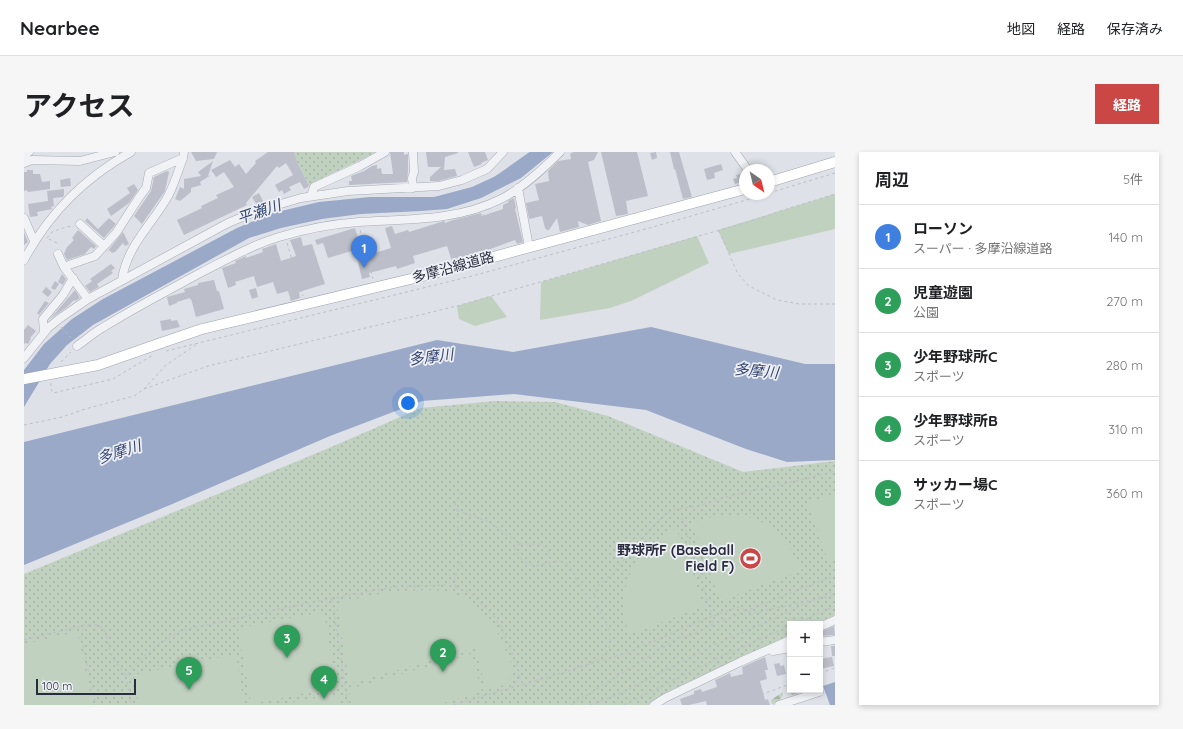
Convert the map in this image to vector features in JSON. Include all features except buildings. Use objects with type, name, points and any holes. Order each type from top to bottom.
[{"type":"main road","points":[[775,180],[835,162]]},
{"type":"main road","name":"多摩沿線道路","points":[[24,379],[98,365],[161,348],[202,329],[376,287],[739,191]]},
{"type":"street","points":[[24,156],[29,152]]},
{"type":"street","points":[[24,163],[32,160],[64,156],[80,161],[115,152]]},
{"type":"street","points":[[311,196],[314,187],[360,166],[385,152]]},
{"type":"street","points":[[413,152],[413,188]]},
{"type":"street","points":[[24,358],[44,333],[59,319],[88,299],[228,223],[280,203],[311,196],[348,191],[439,186],[462,180],[487,169],[503,152]]},
{"type":"street","points":[[77,346],[100,328],[238,253],[258,244],[316,227],[455,215],[503,198],[538,173],[560,152]]},
{"type":"street","points":[[735,152],[744,164]]},
{"type":"street","points":[[24,260],[34,241],[58,209],[71,196],[104,169],[127,153]]},
{"type":"street","points":[[122,280],[124,267],[132,249],[167,198],[184,155]]},
{"type":"street","points":[[70,265],[95,256],[116,233],[146,188],[149,173],[184,155]]},
{"type":"street","points":[[518,188],[529,247]]},
{"type":"street","points":[[24,218],[34,241]]},
{"type":"street","points":[[80,224],[104,246]]},
{"type":"street","points":[[58,254],[64,267],[88,299]]},
{"type":"street","points":[[44,333],[44,319],[63,295],[73,278]]},
{"type":"street","points":[[823,626],[835,620]]},
{"type":"street","points":[[823,642],[835,640]]},
{"type":"street","points":[[654,705],[665,698],[787,641]]},
{"type":"street","points":[[761,653],[787,649]]},
{"type":"street","points":[[779,705],[816,693]]},
{"type":"path","points":[[775,191],[835,173]]},
{"type":"path","points":[[144,389],[208,366],[457,306],[758,219],[835,194]]},
{"type":"path","points":[[161,348],[199,343],[479,274],[653,227],[744,200]]},
{"type":"path","points":[[481,207],[497,255]]},
{"type":"path","points":[[358,223],[376,287]]},
{"type":"path","points":[[48,238],[52,232],[80,224]]},
{"type":"path","points":[[718,230],[738,274],[749,286],[777,300],[799,304],[835,304]]},
{"type":"path","points":[[39,234],[57,243]]},
{"type":"path","points":[[285,235],[305,304]]},
{"type":"path","points":[[57,322],[77,346]]},
{"type":"path","points":[[24,425],[62,417],[85,408],[134,396],[144,389],[166,365],[199,343]]},
{"type":"path","points":[[53,393],[112,379],[155,354]]},
{"type":"path","points":[[594,601],[596,590],[599,585],[611,575],[655,524],[667,513],[673,510],[835,471]]},
{"type":"path","points":[[456,588],[454,580],[461,562],[462,546],[458,527],[458,510],[455,502],[460,495],[459,490]]},
{"type":"path","points":[[458,510],[487,521],[520,544],[541,544],[548,551],[551,562]]},
{"type":"path","points":[[682,518],[712,616]]},
{"type":"path","points":[[520,544],[515,548],[516,552],[522,559],[540,566],[551,562],[563,562],[569,565],[579,586],[594,601],[606,622],[610,645],[605,655],[600,659],[568,671]]},
{"type":"path","points":[[705,619],[715,622],[724,620],[835,576]]},
{"type":"path","points":[[126,676],[150,650],[168,637],[183,630],[393,586],[448,585],[474,597],[496,619],[518,668],[516,683],[511,688]]},
{"type":"path","points":[[590,705],[621,693],[716,644],[835,590]]},
{"type":"path","points":[[453,705],[623,654],[712,616],[738,607],[746,612],[754,613],[835,595]]},
{"type":"path","points":[[332,599],[348,705]]},
{"type":"path","points":[[802,621],[835,606]]},
{"type":"path","points":[[572,705],[678,638],[690,636],[718,621]]},
{"type":"path","points":[[90,624],[84,629],[81,636],[96,705]]},
{"type":"path","points":[[24,640],[90,624],[101,626],[105,632],[110,653],[126,676],[131,705]]},
{"type":"path","points":[[624,705],[718,658],[787,627]]},
{"type":"path","points":[[823,672],[835,668]]},
{"type":"path","points":[[518,676],[524,684]]},
{"type":"path","points":[[733,705],[787,685]]},
{"type":"green space","points":[[294,152],[375,152],[310,186],[298,164]]},
{"type":"green space","points":[[835,194],[835,229],[729,254],[718,230]]},
{"type":"green space","points":[[697,236],[709,263],[631,301],[610,308],[540,320],[541,282]]},
{"type":"green space","points":[[491,296],[507,317],[475,326],[459,319],[457,306]]},
{"type":"green space","points":[[495,401],[555,402],[608,416],[743,472],[835,461],[835,615],[822,621],[787,621],[787,636],[673,689],[648,705],[24,705],[24,574],[329,448],[421,408]]},
{"type":"green space","points":[[835,493],[835,557],[828,560],[808,503]]},
{"type":"green space","name":"野球所F (Baseball Field F)","points":[[743,515],[769,525],[789,547],[802,570],[720,601],[692,523],[717,516]]},
{"type":"green space","points":[[676,528],[704,606],[629,635],[624,611],[624,599],[629,576],[634,566],[652,543]]},
{"type":"green space","points":[[435,590],[453,593],[469,600],[493,623],[513,670],[509,684],[486,689],[475,648],[349,684],[337,603],[393,591]]},
{"type":"green space","points":[[324,612],[337,687],[251,704],[238,628]]},
{"type":"green space","points":[[77,632],[93,705],[24,705],[24,644]]},
{"type":"green space","points":[[236,654],[244,705],[139,705],[134,675]]},
{"type":"green space","points":[[471,654],[482,692],[436,705],[351,705],[349,689]]},
{"type":"green space","points":[[783,692],[783,695],[779,701],[772,704],[771,700]]},
{"type":"green space","points":[[338,694],[340,705],[278,705]]},
{"type":"water","points":[[544,152],[553,152],[521,178],[481,198],[447,209],[361,214],[322,219],[281,228],[249,238],[93,325],[67,345],[50,364],[24,407],[24,370],[44,344],[72,319],[103,299],[237,228],[273,213],[319,202],[370,197],[434,197],[472,187],[498,175],[518,171]]},
{"type":"water","name":"多摩川","points":[[651,327],[805,364],[835,364],[835,460],[787,462],[746,449],[646,410],[514,394],[422,401],[330,436],[170,505],[24,565],[24,442],[437,340],[513,352]]},
{"type":"water","points":[[835,682],[835,705],[830,705],[823,686]]},
{"type":"waterway","name":"平瀬川","points":[[499,181],[538,152]]},
{"type":"place","name":"ローソン","points":[[364,268]]},
{"type":"place","name":"野球所F (Baseball Field F)","points":[[750,558]]},
{"type":"place","name":"少年野球所C","points":[[287,658]]},
{"type":"place","name":"児童遊園","points":[[443,672]]},
{"type":"place","name":"サッカー場C","points":[[189,690]]},
{"type":"place","name":"少年野球所B","points":[[324,699]]}]
